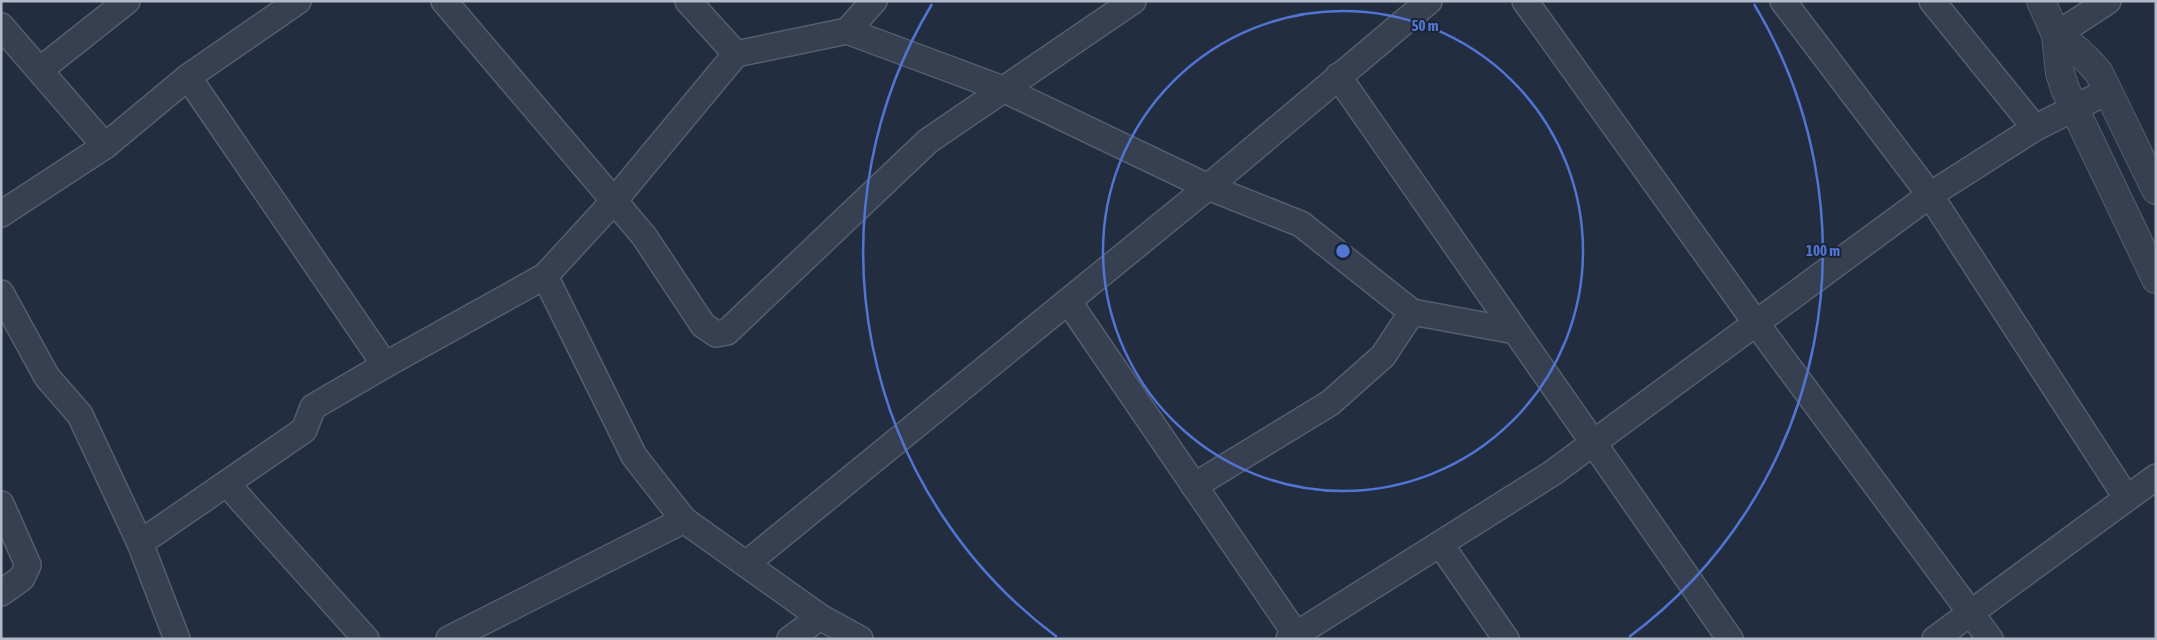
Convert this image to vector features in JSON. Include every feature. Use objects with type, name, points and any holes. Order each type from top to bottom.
[{"type":"street","points":[[40,70],[127,1]]},
{"type":"street","points":[[1,214],[105,146],[188,77],[298,1]]},
{"type":"street","points":[[444,1],[613,202],[644,236],[703,325],[716,334],[727,332],[928,141],[1117,14],[1133,1]]},
{"type":"street","points":[[688,1],[736,54]]},
{"type":"street","points":[[847,31],[874,1]]},
{"type":"street","points":[[746,564],[1208,187],[1429,1]]},
{"type":"street","points":[[1525,1],[1756,323],[1990,639]]},
{"type":"street","points":[[1783,1],[1930,195],[2126,497]]},
{"type":"street","points":[[1932,1],[2035,128]]},
{"type":"street","points":[[2041,1],[2056,35],[2060,73],[2074,109],[2156,279]]},
{"type":"street","points":[[2056,35],[2108,1]]},
{"type":"street","points":[[1,26],[105,146]]},
{"type":"street","points":[[140,543],[304,430],[313,407],[384,365],[545,276],[613,202],[736,54],[847,31],[1004,89],[1208,187],[1301,224],[1412,312],[1515,331]]},
{"type":"street","points":[[2056,35],[2073,45],[2087,58],[2099,74],[2156,190]]},
{"type":"street","points":[[1338,76],[1730,639]]},
{"type":"street","points":[[188,77],[384,365]]},
{"type":"street","points":[[1068,302],[1295,637],[1551,474],[1930,195],[2035,128],[2108,91]]},
{"type":"street","points":[[545,276],[634,456],[684,520],[820,617],[860,639]]},
{"type":"street","points":[[1,293],[46,377],[80,415],[140,543],[178,639]]},
{"type":"street","points":[[1194,486],[1330,403],[1383,356],[1412,312]]},
{"type":"street","points":[[1934,639],[2156,476]]},
{"type":"street","points":[[227,484],[366,639]]},
{"type":"street","points":[[1,593],[22,578],[28,565],[2,504]]},
{"type":"street","points":[[448,639],[684,520]]},
{"type":"street","points":[[1441,544],[1506,639]]},
{"type":"street","points":[[790,639],[820,617]]}]
